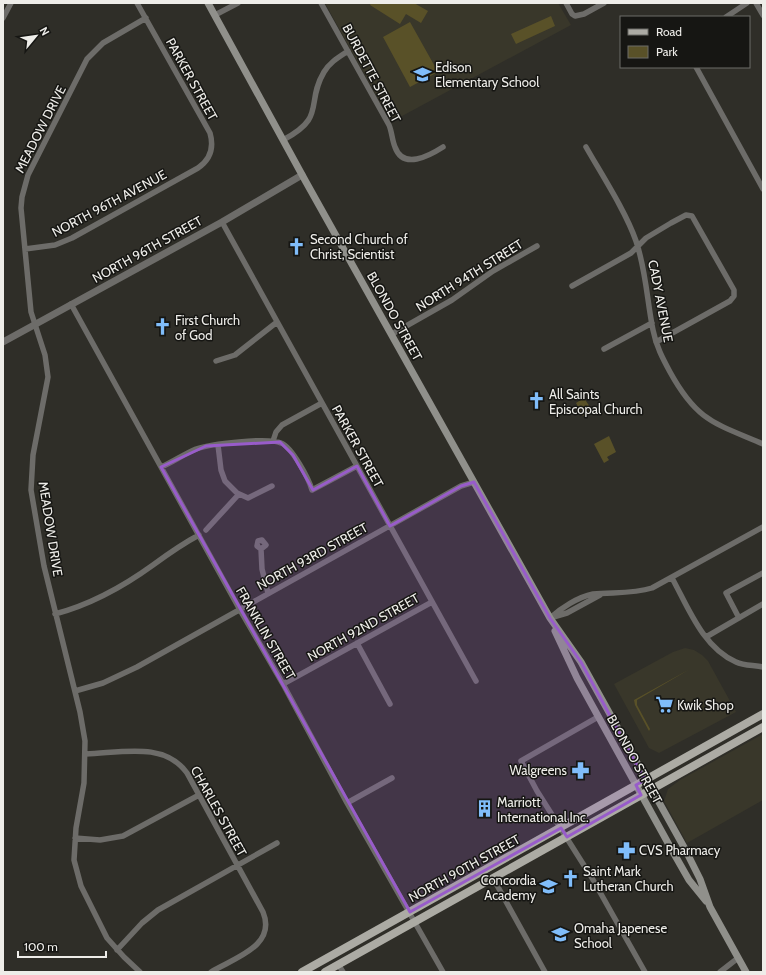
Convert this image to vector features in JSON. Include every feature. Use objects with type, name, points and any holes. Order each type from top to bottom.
[{"type":"main road","name":"BLONDO STREET","points":[[208,3],[302,175],[550,618],[580,662],[694,866],[710,907],[746,972]]},
{"type":"main road","name":"BLONDO STREET","points":[[550,618],[574,672],[641,795],[685,873],[710,907]]},
{"type":"main road","name":"NORTH 90TH STREET","points":[[302,972],[763,714]]},
{"type":"main road","name":"NORTH 90TH STREET","points":[[325,972],[763,727]]},
{"type":"street","name":"PARKER STREET","points":[[138,3],[210,133],[212,144],[211,151],[207,160],[201,166]]},
{"type":"street","points":[[215,16],[238,3]]},
{"type":"street","name":"BURDETTE STREET","points":[[321,3],[389,125],[394,146],[400,154],[408,159],[417,160],[434,153],[443,147]]},
{"type":"street","points":[[566,3],[573,15],[579,16],[604,3]]},
{"type":"street","points":[[728,16],[747,3]]},
{"type":"street","points":[[756,3],[763,15]]},
{"type":"street","points":[[3,18],[7,5]]},
{"type":"street","name":"MEADOW DRIVE","points":[[140,972],[107,938],[81,886],[74,860],[75,838],[84,783],[86,754],[83,726],[44,566],[31,490],[33,455],[48,377],[45,355],[31,312],[21,208],[24,184],[87,59],[103,43],[146,18]]},
{"type":"street","points":[[283,140],[300,130],[308,122],[314,110],[319,85],[325,71],[333,62],[348,51]]},
{"type":"street","points":[[697,68],[763,189]]},
{"type":"street","name":"CADY AVENUE","points":[[586,148],[628,223],[638,246],[658,349],[681,392],[695,409],[716,424],[763,444]]},
{"type":"street","name":"NORTH 96TH AVENUE","points":[[25,249],[55,245],[72,238],[201,166]]},
{"type":"street","name":"NORTH 96TH STREET","points":[[3,342],[222,222],[302,175]]},
{"type":"street","points":[[572,286],[632,253],[646,238],[671,223],[686,216],[692,216],[734,290],[734,296],[730,301],[656,342]]},
{"type":"street","name":"PARKER STREET","points":[[222,222],[476,682]]},
{"type":"street","name":"NORTH 94TH STREET","points":[[392,334],[452,300],[493,271],[537,246]]},
{"type":"street","name":"FRANKLIN STREET","points":[[71,304],[240,610],[284,684],[347,803],[443,972]]},
{"type":"street","points":[[216,361],[235,355],[277,322]]},
{"type":"street","points":[[604,349],[652,323]]},
{"type":"street","points":[[273,441],[282,425],[322,403]]},
{"type":"street","points":[[161,467],[198,449],[218,445],[273,441],[280,442],[288,448],[312,490],[357,466]]},
{"type":"street","points":[[218,445],[223,476],[228,484],[239,494],[248,498],[272,486]]},
{"type":"street","name":"NORTH 93RD STREET","points":[[75,691],[121,675],[461,486],[474,482]]},
{"type":"street","points":[[206,530],[239,494]]},
{"type":"street","points":[[550,618],[567,613],[603,594],[646,590],[672,578],[763,527]]},
{"type":"street","points":[[55,614],[77,607],[96,598],[143,572],[177,547],[199,535]]},
{"type":"street","points":[[261,549],[262,569],[268,593]]},
{"type":"street","points":[[739,618],[726,593],[763,573]]},
{"type":"street","points":[[672,578],[706,637],[719,650],[733,661],[763,667]]},
{"type":"street","name":"NORTH 92ND STREET","points":[[284,684],[432,602]]},
{"type":"street","points":[[706,637],[763,604]]},
{"type":"street","points":[[357,643],[390,704]]},
{"type":"street","points":[[598,717],[522,761],[537,791],[592,878],[645,972]]},
{"type":"street","name":"CHARLES STREET","points":[[86,754],[161,753],[173,759],[182,766],[199,795],[263,912],[266,925],[265,933],[260,943],[211,972]]},
{"type":"street","points":[[347,803],[392,778]]},
{"type":"street","points":[[75,838],[100,840],[123,836],[199,795]]},
{"type":"street","points":[[117,950],[142,923],[158,910],[277,843]]},
{"type":"street","points":[[492,878],[544,972]]},
{"type":"street","points":[[720,972],[738,958]]},
{"type":"street","points":[[338,964],[343,972]]},
{"type":"highlighted area","points":[[280,442],[293,455],[313,490],[357,466],[390,526],[461,486],[474,482],[550,618],[581,662],[645,780],[636,785],[641,795],[567,837],[561,828],[410,912],[161,467],[206,446]]},
{"type":"shaded area","name":"Edison Elementary School","points":[[325,3],[558,3],[571,25],[391,122]]},
{"type":"shaded area","points":[[685,648],[694,650],[708,661],[736,712],[659,753],[649,748],[614,684],[673,652]]},
{"type":"shaded area","points":[[763,734],[763,800],[687,843],[664,801],[668,789],[680,780]]},
{"type":"green space","points":[[371,3],[414,3],[428,11],[421,23],[406,14],[400,24],[370,5]]},
{"type":"green space","points":[[551,16],[555,26],[516,44],[511,34]]},
{"type":"green space","points":[[410,22],[438,72],[410,87],[383,37]]},
{"type":"green space","points":[[584,398],[592,410],[583,416],[576,403]]},
{"type":"green space","points":[[609,436],[616,452],[607,457],[609,460],[604,463],[594,444]]},
{"type":"green space","points":[[690,669],[637,700],[637,705],[650,729],[649,731],[635,705],[634,700]]},
{"type":"place","name":"Edison Elementary School","points":[[422,74]]},
{"type":"place","name":"Second Church of Christ, Scientist","points":[[297,246]]},
{"type":"place","name":"First Church of God","points":[[162,327]]},
{"type":"place","name":"All Saints Episcopal Church","points":[[536,401]]},
{"type":"place","name":"Kwik Shop","points":[[664,705]]},
{"type":"place","name":"Walgreens","points":[[580,770]]},
{"type":"place","name":"Marriott International Inc.","points":[[484,809]]},
{"type":"place","name":"CVS Pharmacy","points":[[626,850]]},
{"type":"place","name":"Saint Mark Lutheran Church","points":[[570,878]]},
{"type":"place","name":"Concordia Academy","points":[[549,887]]},
{"type":"place","name":"Omaha Japenese School","points":[[561,935]]}]
